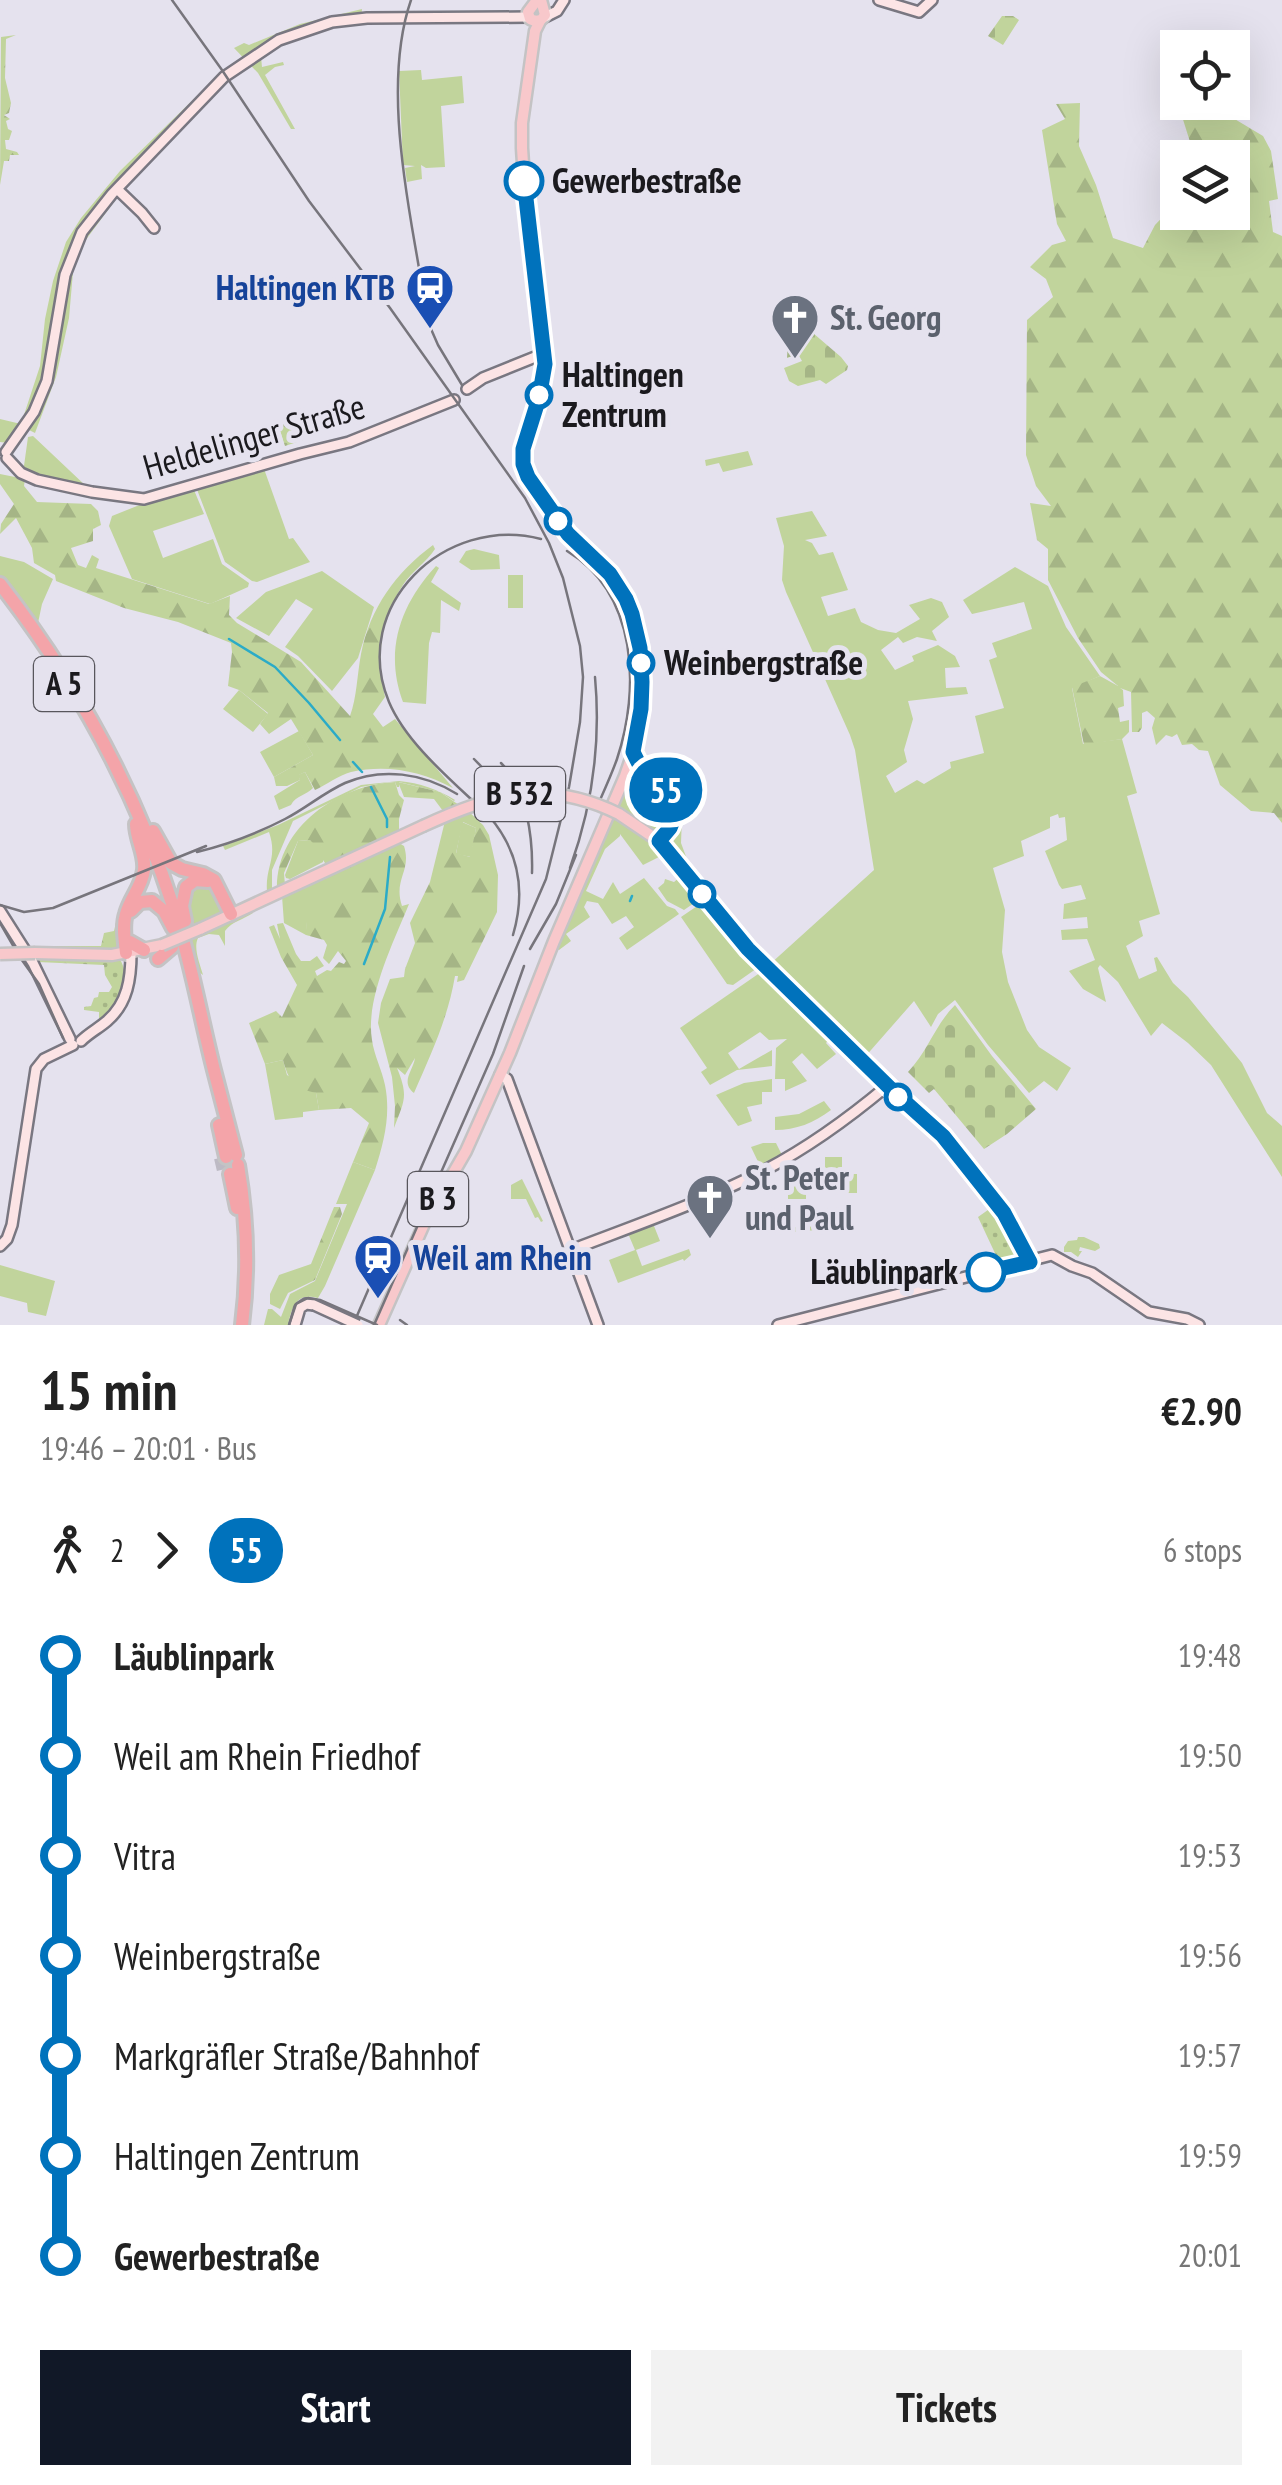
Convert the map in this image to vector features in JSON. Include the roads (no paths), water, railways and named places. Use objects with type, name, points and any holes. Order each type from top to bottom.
[{"type":"highway","name":"A 5","points":[[0,584],[87,712],[145,831],[175,913],[224,1087],[218,1104],[226,1121],[232,1162]]},
{"type":"highway","name":"A 5","points":[[0,593],[77,706],[140,821],[153,866],[182,933],[246,1232],[238,1323]]},
{"type":"highway","points":[[120,774],[140,821],[171,863],[182,870],[209,876],[218,886],[228,912]]},
{"type":"highway","points":[[130,956],[125,916],[140,888],[144,870],[136,833],[140,821]]},
{"type":"highway","points":[[224,1087],[182,933],[186,887],[195,880],[206,880],[214,886],[228,912]]},
{"type":"highway","points":[[130,956],[128,920],[132,908],[140,902],[158,905],[182,933]]},
{"type":"highway","points":[[228,912],[232,907],[250,906]]},
{"type":"highway","points":[[164,956],[182,933]]},
{"type":"highway","points":[[232,1162],[241,1240],[238,1323]]},
{"type":"highway","points":[[240,1274],[241,1240]]},
{"type":"highway","points":[[238,1323],[254,1302]]},
{"type":"main road","name":"B 3","points":[[379,1325],[424,1224],[459,1166],[626,776],[637,763],[642,692],[640,648],[626,599],[602,564],[565,530],[524,469],[523,449],[541,390],[545,353],[528,229],[522,148],[537,12]]},
{"type":"main road","points":[[637,763],[660,782],[672,803],[674,818],[664,841]]},
{"type":"main road","name":"B 532","points":[[250,906],[478,802],[524,794],[571,797],[601,805],[664,841]]},
{"type":"main road","points":[[0,954],[164,956],[182,933],[228,912]]},
{"type":"street","points":[[5,455],[34,412],[46,382],[65,276],[90,219],[217,83],[239,65],[279,40],[322,25],[356,19],[494,17],[537,12],[564,0]]},
{"type":"street","points":[[879,0],[919,12],[932,0]]},
{"type":"street","points":[[117,189],[154,228]]},
{"type":"street","points":[[467,389],[482,378],[545,353]]},
{"type":"street","name":"Heldelinger Straße","points":[[5,455],[21,473],[36,480],[144,499],[349,442],[454,400]]},
{"type":"street","points":[[664,841],[737,938],[943,1136],[1004,1213],[1030,1262]]},
{"type":"street","points":[[0,911],[73,1040]]},
{"type":"street","points":[[0,1246],[12,1225],[36,1068],[41,1060],[107,1021],[119,1008],[128,990],[130,956]]},
{"type":"street","points":[[500,1075],[507,1080],[598,1325]]},
{"type":"street","points":[[570,1250],[763,1171],[821,1136],[887,1086]]},
{"type":"street","points":[[1018,1265],[1024,1251]]},
{"type":"street","points":[[778,1325],[1055,1256],[1092,1273],[1141,1308],[1199,1325]]},
{"type":"street","points":[[295,1325],[302,1307],[308,1304],[358,1325]]},
{"type":"waterway","points":[[360,23],[401,22]]},
{"type":"waterway","points":[[229,639],[275,667],[340,740]]},
{"type":"waterway","points":[[353,762],[362,772]]},
{"type":"waterway","points":[[371,787],[387,827]]},
{"type":"waterway","points":[[364,964],[385,909],[390,857]]},
{"type":"waterway","points":[[630,901],[632,896]]},
{"type":"tunnel","points":[[220,1158],[224,1175]]},
{"type":"tram line","points":[[289,1325],[296,1304],[308,1298],[377,1325]]},
{"type":"tram line","points":[[400,1320],[407,1325]]},
{"type":"railway","points":[[172,0],[309,201],[525,498],[563,578],[580,646],[580,722],[569,787],[546,879],[353,1325]]},
{"type":"railway","points":[[411,0],[399,58],[405,186],[431,329],[462,385]]},
{"type":"railway","points":[[513,935],[519,887],[507,843],[489,816],[433,763],[397,718],[380,666],[382,633],[394,602],[414,575],[440,554],[471,540],[505,535],[541,539]]},
{"type":"railway","points":[[567,551],[590,569],[608,592],[627,645],[630,674],[624,732],[596,809]]},
{"type":"railway","points":[[570,868],[593,774],[597,726],[595,677]]},
{"type":"railway","points":[[474,759],[518,807]]},
{"type":"railway","points":[[501,763],[517,786],[527,815],[532,873]]},
{"type":"railway","points":[[197,852],[264,829],[359,778],[388,774],[416,777],[457,794]]},
{"type":"railway","points":[[0,905],[24,912],[53,908],[206,846]]},
{"type":"railway","points":[[530,949],[556,904],[576,855]]},
{"type":"railway","points":[[0,923],[39,984],[63,1038]]},
{"type":"railway","points":[[374,1325],[493,1054],[524,966]]},
{"type":"place","name":"Gewerbestraße","points":[[524,181]]},
{"type":"place","name":"Haltingen KTB","points":[[430,330]]},
{"type":"place","name":"St. Georg","points":[[795,360]]},
{"type":"place","name":"Haltingen Zentrum","points":[[539,395]]},
{"type":"place","name":"Weinbergstraße","points":[[641,663]]},
{"type":"place","name":"St. Peter und Paul","points":[[710,1240]]},
{"type":"place","name":"Läublinpark","points":[[986,1272]]},
{"type":"place","name":"Weil am Rhein","points":[[378,1300]]}]
